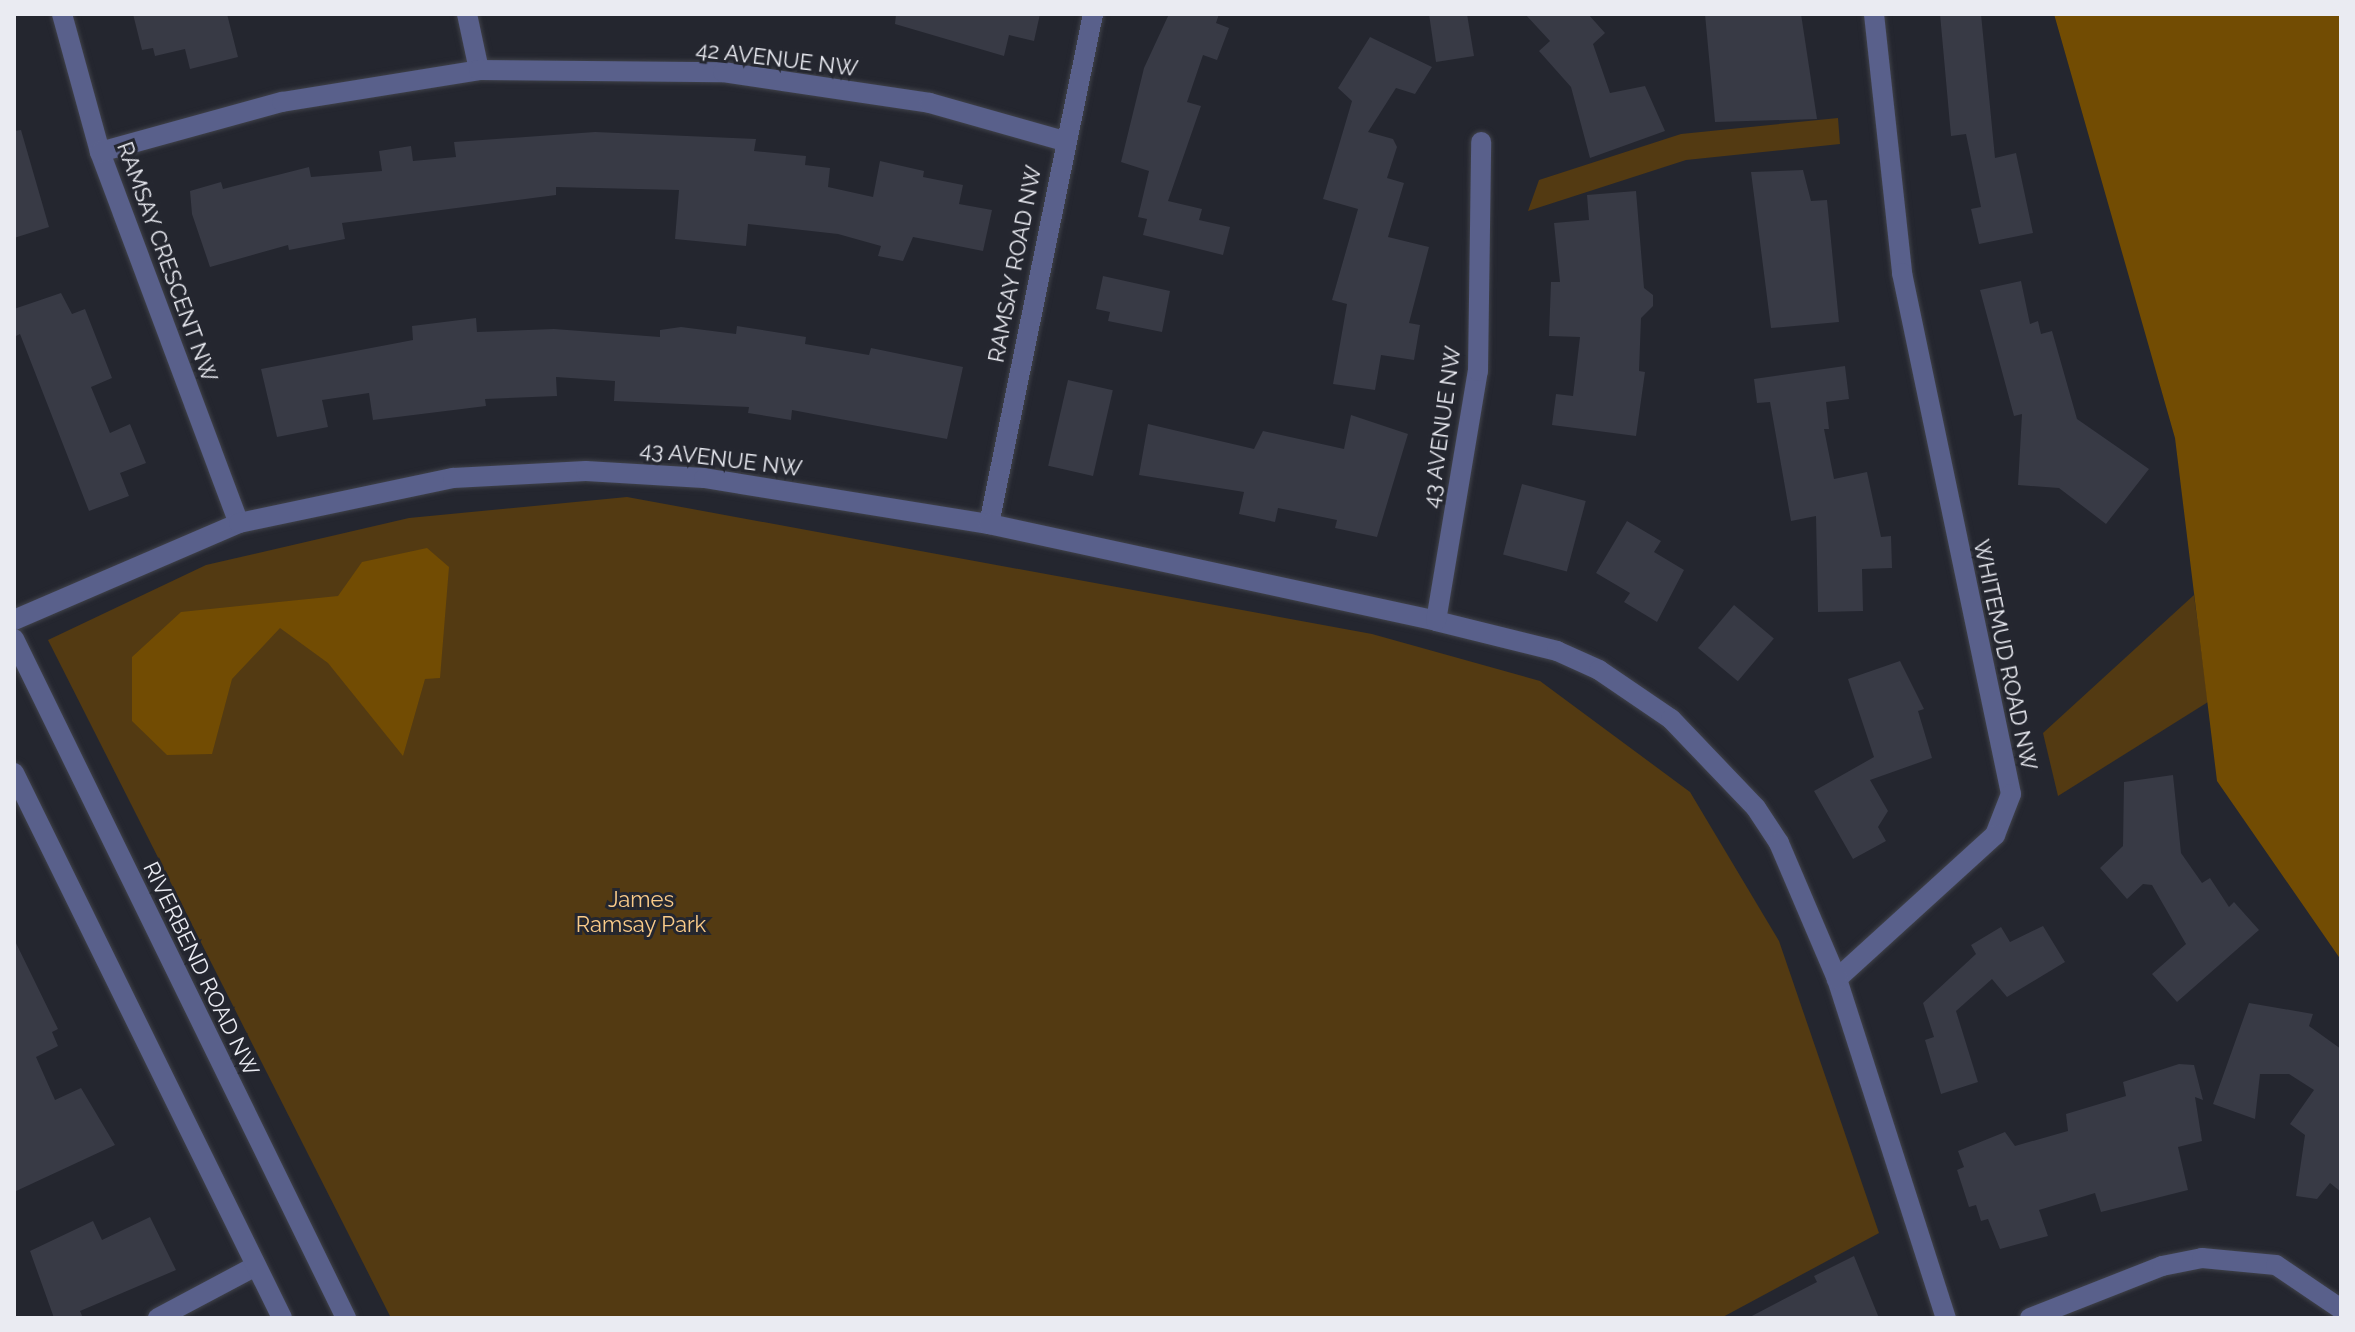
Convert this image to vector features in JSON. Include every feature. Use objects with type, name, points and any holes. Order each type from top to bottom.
[{"type":"street","name":"RAMSAY CRESCENT NW","points":[[62,14],[100,152],[239,523]]},
{"type":"street","points":[[467,14],[479,70]]},
{"type":"street","name":"RAMSAY ROAD NW","points":[[989,524],[1064,141],[1093,14]]},
{"type":"street","name":"WHITEMUD ROAD NW","points":[[1837,979],[1995,835],[2011,794],[1902,273],[1874,14]]},
{"type":"street","name":"42 AVENUE NW","points":[[100,152],[282,102],[479,70],[723,72],[930,103],[1064,141]]},
{"type":"street","name":"43 AVENUE NW","points":[[1436,621],[1478,371],[1481,142]]},
{"type":"street","name":"43 AVENUE NW","points":[[14,620],[239,523],[381,488],[586,471],[704,478],[989,524],[1436,621],[1557,651],[1638,694],[1692,737],[1731,776],[1779,843],[1837,979]]},
{"type":"street","name":"RIVERBEND ROAD NW","points":[[14,639],[346,1318]]},
{"type":"street","points":[[14,773],[282,1318]]},
{"type":"street","points":[[1837,979],[1946,1318]]},
{"type":"street","points":[[2030,1318],[2162,1266],[2202,1258],[2276,1265],[2309,1282],[2341,1309]]},
{"type":"street","points":[[158,1318],[256,1266]]},
{"type":"green space","points":[[1838,118],[1840,144],[1686,160],[1528,211],[1539,180],[1681,134]]},
{"type":"green space","name":"James Ramsay Park","points":[[627,497],[1372,634],[1540,681],[1690,792],[1779,941],[1879,1233],[1721,1318],[391,1318],[48,640],[206,565],[409,518]]},
{"type":"green space","points":[[2194,595],[2208,702],[2058,796],[2043,733]]},
{"type":"shaded area","points":[[2054,14],[2341,14],[2341,960],[2217,781],[2175,438]]},
{"type":"shaded area","points":[[427,548],[449,567],[440,678],[425,679],[403,756],[328,663],[280,628],[232,679],[212,754],[167,755],[132,721],[132,657],[181,612],[338,596],[362,562]]},
{"type":"building","points":[[133,14],[227,14],[238,57],[190,69],[185,49],[155,56],[153,48],[142,50]]},
{"type":"building","points":[[896,14],[1040,14],[1034,41],[1009,35],[1004,56],[895,24]]},
{"type":"building","points":[[1169,14],[1219,14],[1216,23],[1229,28],[1217,60],[1203,55],[1187,102],[1201,106],[1168,201],[1202,209],[1199,220],[1230,227],[1223,255],[1143,235],[1147,219],[1138,217],[1149,171],[1121,162],[1144,68]]},
{"type":"building","points":[[1429,14],[1467,14],[1474,56],[1436,62]]},
{"type":"building","points":[[1525,14],[1588,14],[1605,33],[1593,44],[1610,93],[1645,86],[1665,131],[1590,158],[1571,87],[1539,51],[1550,41]]},
{"type":"building","points":[[1705,14],[1801,14],[1817,119],[1715,122]]},
{"type":"building","points":[[1940,14],[1981,14],[1995,158],[2016,153],[2033,233],[1979,244],[1971,209],[1981,207],[1966,134],[1951,136]]},
{"type":"building","points":[[1370,37],[1432,67],[1415,94],[1396,88],[1368,132],[1393,139],[1397,147],[1387,178],[1404,183],[1388,237],[1429,247],[1409,323],[1420,325],[1414,360],[1381,355],[1375,390],[1333,384],[1347,304],[1332,300],[1358,209],[1323,199],[1352,101],[1338,88]]},
{"type":"building","points":[[21,130],[49,227],[14,238],[14,131]]},
{"type":"building","points":[[595,132],[756,139],[754,151],[806,156],[805,165],[830,168],[828,187],[873,197],[880,161],[924,171],[923,177],[963,185],[959,204],[992,210],[983,251],[913,237],[903,261],[878,256],[881,246],[838,234],[748,224],[746,246],[675,239],[679,190],[556,187],[556,195],[342,223],[345,239],[289,250],[288,245],[210,267],[192,214],[190,191],[221,182],[223,189],[309,167],[311,177],[382,171],[379,151],[411,146],[413,161],[456,157],[454,142]]},
{"type":"building","points":[[1803,170],[1811,201],[1827,200],[1839,322],[1771,328],[1751,172]]},
{"type":"building","points":[[1636,191],[1644,288],[1653,295],[1653,306],[1641,318],[1639,371],[1645,372],[1636,436],[1552,425],[1556,394],[1573,396],[1580,337],[1549,336],[1551,282],[1560,282],[1554,223],[1589,220],[1587,195]]},
{"type":"building","points":[[1103,276],[1170,291],[1162,332],[1108,321],[1110,312],[1096,309]]},
{"type":"building","points":[[2021,281],[2030,324],[2038,321],[2041,334],[2052,331],[2077,419],[2149,469],[2106,524],[2059,488],[2018,485],[2022,414],[2014,416],[1980,290]]},
{"type":"building","points":[[61,293],[72,314],[85,309],[112,378],[91,387],[110,433],[130,424],[146,463],[120,473],[129,496],[89,511],[20,334],[14,337],[14,309]]},
{"type":"building","points":[[476,318],[477,332],[554,329],[660,337],[660,330],[681,327],[736,334],[737,326],[806,337],[805,344],[869,355],[871,348],[963,367],[947,439],[792,410],[791,420],[748,413],[749,407],[614,401],[615,381],[556,377],[557,396],[485,399],[486,406],[373,420],[369,393],[322,400],[328,427],[277,437],[261,369],[413,340],[412,326]]},
{"type":"building","points":[[1845,366],[1849,399],[1826,402],[1829,429],[1824,429],[1834,479],[1867,472],[1881,537],[1891,536],[1892,568],[1862,569],[1863,611],[1818,612],[1816,516],[1791,521],[1770,402],[1757,403],[1754,379]]},
{"type":"building","points":[[1068,380],[1113,390],[1093,476],[1048,466]]},
{"type":"building","points":[[1351,415],[1408,434],[1377,537],[1335,528],[1337,520],[1278,508],[1275,522],[1239,514],[1244,492],[1139,475],[1148,424],[1254,449],[1263,431],[1344,449]]},
{"type":"building","points":[[1522,484],[1586,501],[1567,572],[1503,555]]},
{"type":"building","points":[[1627,521],[1661,541],[1654,552],[1684,570],[1657,622],[1624,602],[1630,593],[1596,573]]},
{"type":"building","points":[[1734,605],[1774,638],[1738,681],[1698,648]]},
{"type":"building","points":[[1900,661],[1924,709],[1918,711],[1932,758],[1870,780],[1888,811],[1878,827],[1886,841],[1853,859],[1814,791],[1874,757],[1848,679]]},
{"type":"building","points":[[2173,775],[2181,853],[2202,883],[2210,878],[2229,907],[2234,902],[2259,930],[2177,1002],[2152,974],[2186,944],[2152,885],[2143,884],[2127,899],[2100,868],[2123,846],[2124,782]]},
{"type":"building","points":[[2043,926],[2065,962],[2007,997],[1992,979],[1956,1011],[1978,1082],[1941,1094],[1925,1040],[1934,1037],[1923,1003],[1976,954],[1971,945],[2001,927],[2010,942]]},
{"type":"building","points":[[14,939],[58,1029],[52,1032],[58,1046],[36,1057],[55,1100],[81,1088],[115,1145],[14,1192]]},
{"type":"building","points":[[2249,1003],[2313,1014],[2309,1026],[2341,1049],[2341,1192],[2330,1183],[2317,1199],[2296,1196],[2305,1135],[2290,1124],[2314,1090],[2289,1074],[2260,1074],[2255,1119],[2213,1104]]},
{"type":"building","points":[[2179,1064],[2194,1065],[2203,1100],[2195,1097],[2202,1141],[2178,1147],[2188,1190],[2101,1212],[2095,1193],[2039,1210],[2048,1236],[2000,1249],[1988,1219],[1981,1221],[1976,1205],[1969,1207],[1957,1170],[1964,1167],[1958,1151],[2005,1132],[2015,1146],[2068,1131],[2066,1114],[2126,1096],[2123,1082]]},
{"type":"building","points":[[150,1217],[176,1270],[80,1311],[83,1318],[54,1318],[30,1251],[93,1221],[102,1240]]},
{"type":"building","points":[[1854,1256],[1879,1318],[1748,1318],[1817,1282],[1814,1276]]}]
